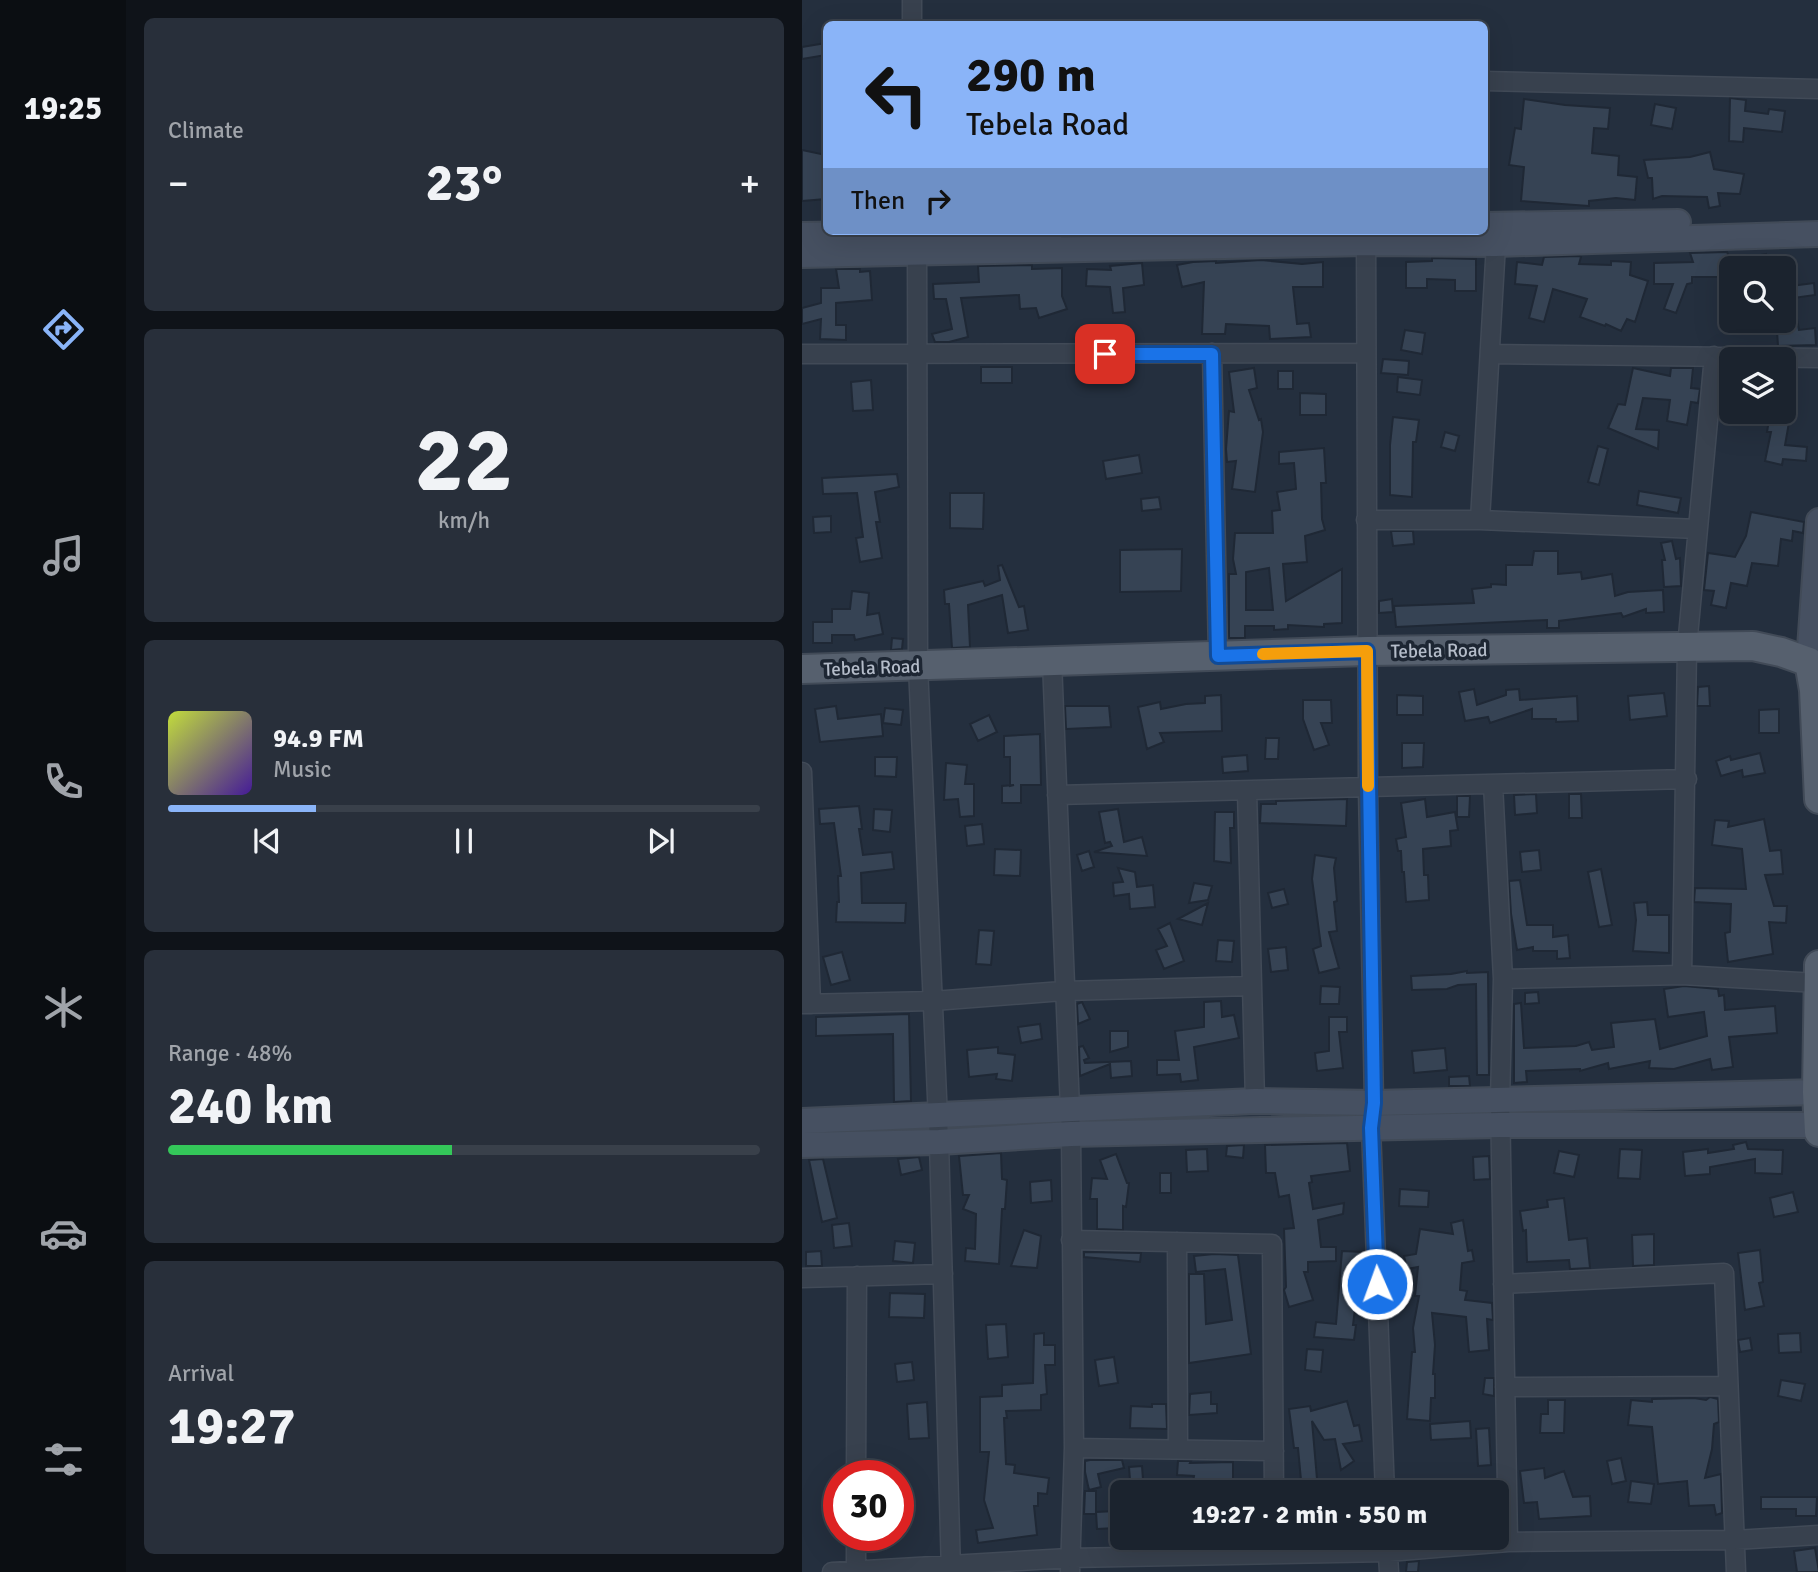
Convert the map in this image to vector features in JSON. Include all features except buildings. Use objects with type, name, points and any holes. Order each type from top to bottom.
[{"type":"main road","points":[[1490,234],[1819,220]]},
{"type":"main road","points":[[1490,234],[1819,234]]},
{"type":"main road","points":[[802,235],[917,239],[1449,235]]},
{"type":"main road","points":[[802,255],[917,239],[984,235]]},
{"type":"main road","points":[[1819,520],[1814,662],[1819,799]]},
{"type":"main road","name":"Tebela Road","points":[[802,669],[1367,651],[1753,646],[1814,662]]},
{"type":"main road","points":[[1819,965],[1819,1132]]},
{"type":"main road","points":[[802,1121],[938,1117],[1371,1128],[1500,1113],[1818,1092]]},
{"type":"main road","points":[[802,1145],[939,1142],[1071,1122],[1255,1101],[1374,1103],[1500,1113],[1818,1125]]},
{"type":"street","points":[[912,0],[912,21]]},
{"type":"street","points":[[1488,81],[1819,89]]},
{"type":"street","points":[[1480,520],[1490,354],[1490,234]]},
{"type":"street","points":[[1366,237],[1368,788],[1374,1103],[1371,1128],[1385,1480]]},
{"type":"street","points":[[917,239],[918,666],[939,1142],[951,1569]]},
{"type":"street","points":[[802,354],[1366,353]]},
{"type":"street","points":[[1212,354],[1218,656]]},
{"type":"street","points":[[1490,354],[1819,358]]},
{"type":"street","points":[[1682,975],[1687,647],[1714,356]]},
{"type":"street","points":[[1366,520],[1480,520],[1698,529]]},
{"type":"street","points":[[1052,661],[1063,991],[1071,1122],[1074,1448],[1069,1565]]},
{"type":"street","points":[[802,772],[806,1004],[933,1001],[1063,991],[1252,986]]},
{"type":"street","points":[[1057,795],[1687,779]]},
{"type":"street","points":[[1493,784],[1503,979],[1500,1113],[1507,1480]]},
{"type":"street","points":[[1247,791],[1255,1101]]},
{"type":"street","points":[[1503,979],[1682,975],[1818,983]]},
{"type":"street","points":[[1071,1240],[1272,1244],[1274,1480]]},
{"type":"street","points":[[1176,1242],[1178,1449]]},
{"type":"street","points":[[1503,1284],[1724,1273],[1736,1572]]},
{"type":"street","points":[[802,1278],[943,1274]]},
{"type":"street","points":[[856,1460],[857,1276]]},
{"type":"street","points":[[1505,1387],[1727,1386]]},
{"type":"street","points":[[1074,1448],[1274,1451]]},
{"type":"street","points":[[1509,1542],[1735,1540],[1819,1535]]},
{"type":"street","points":[[832,1572],[1069,1565],[1232,1550]]},
{"type":"street","points":[[1388,1550],[1389,1572]]},
{"type":"street","points":[[856,1551],[856,1571]]},
{"type":"slow traffic","points":[[1263,654],[1367,651],[1368,786]]},
{"type":"route","points":[[1105,354],[1212,354],[1218,656],[1367,651],[1374,1103],[1371,1128],[1377,1284]]}]
